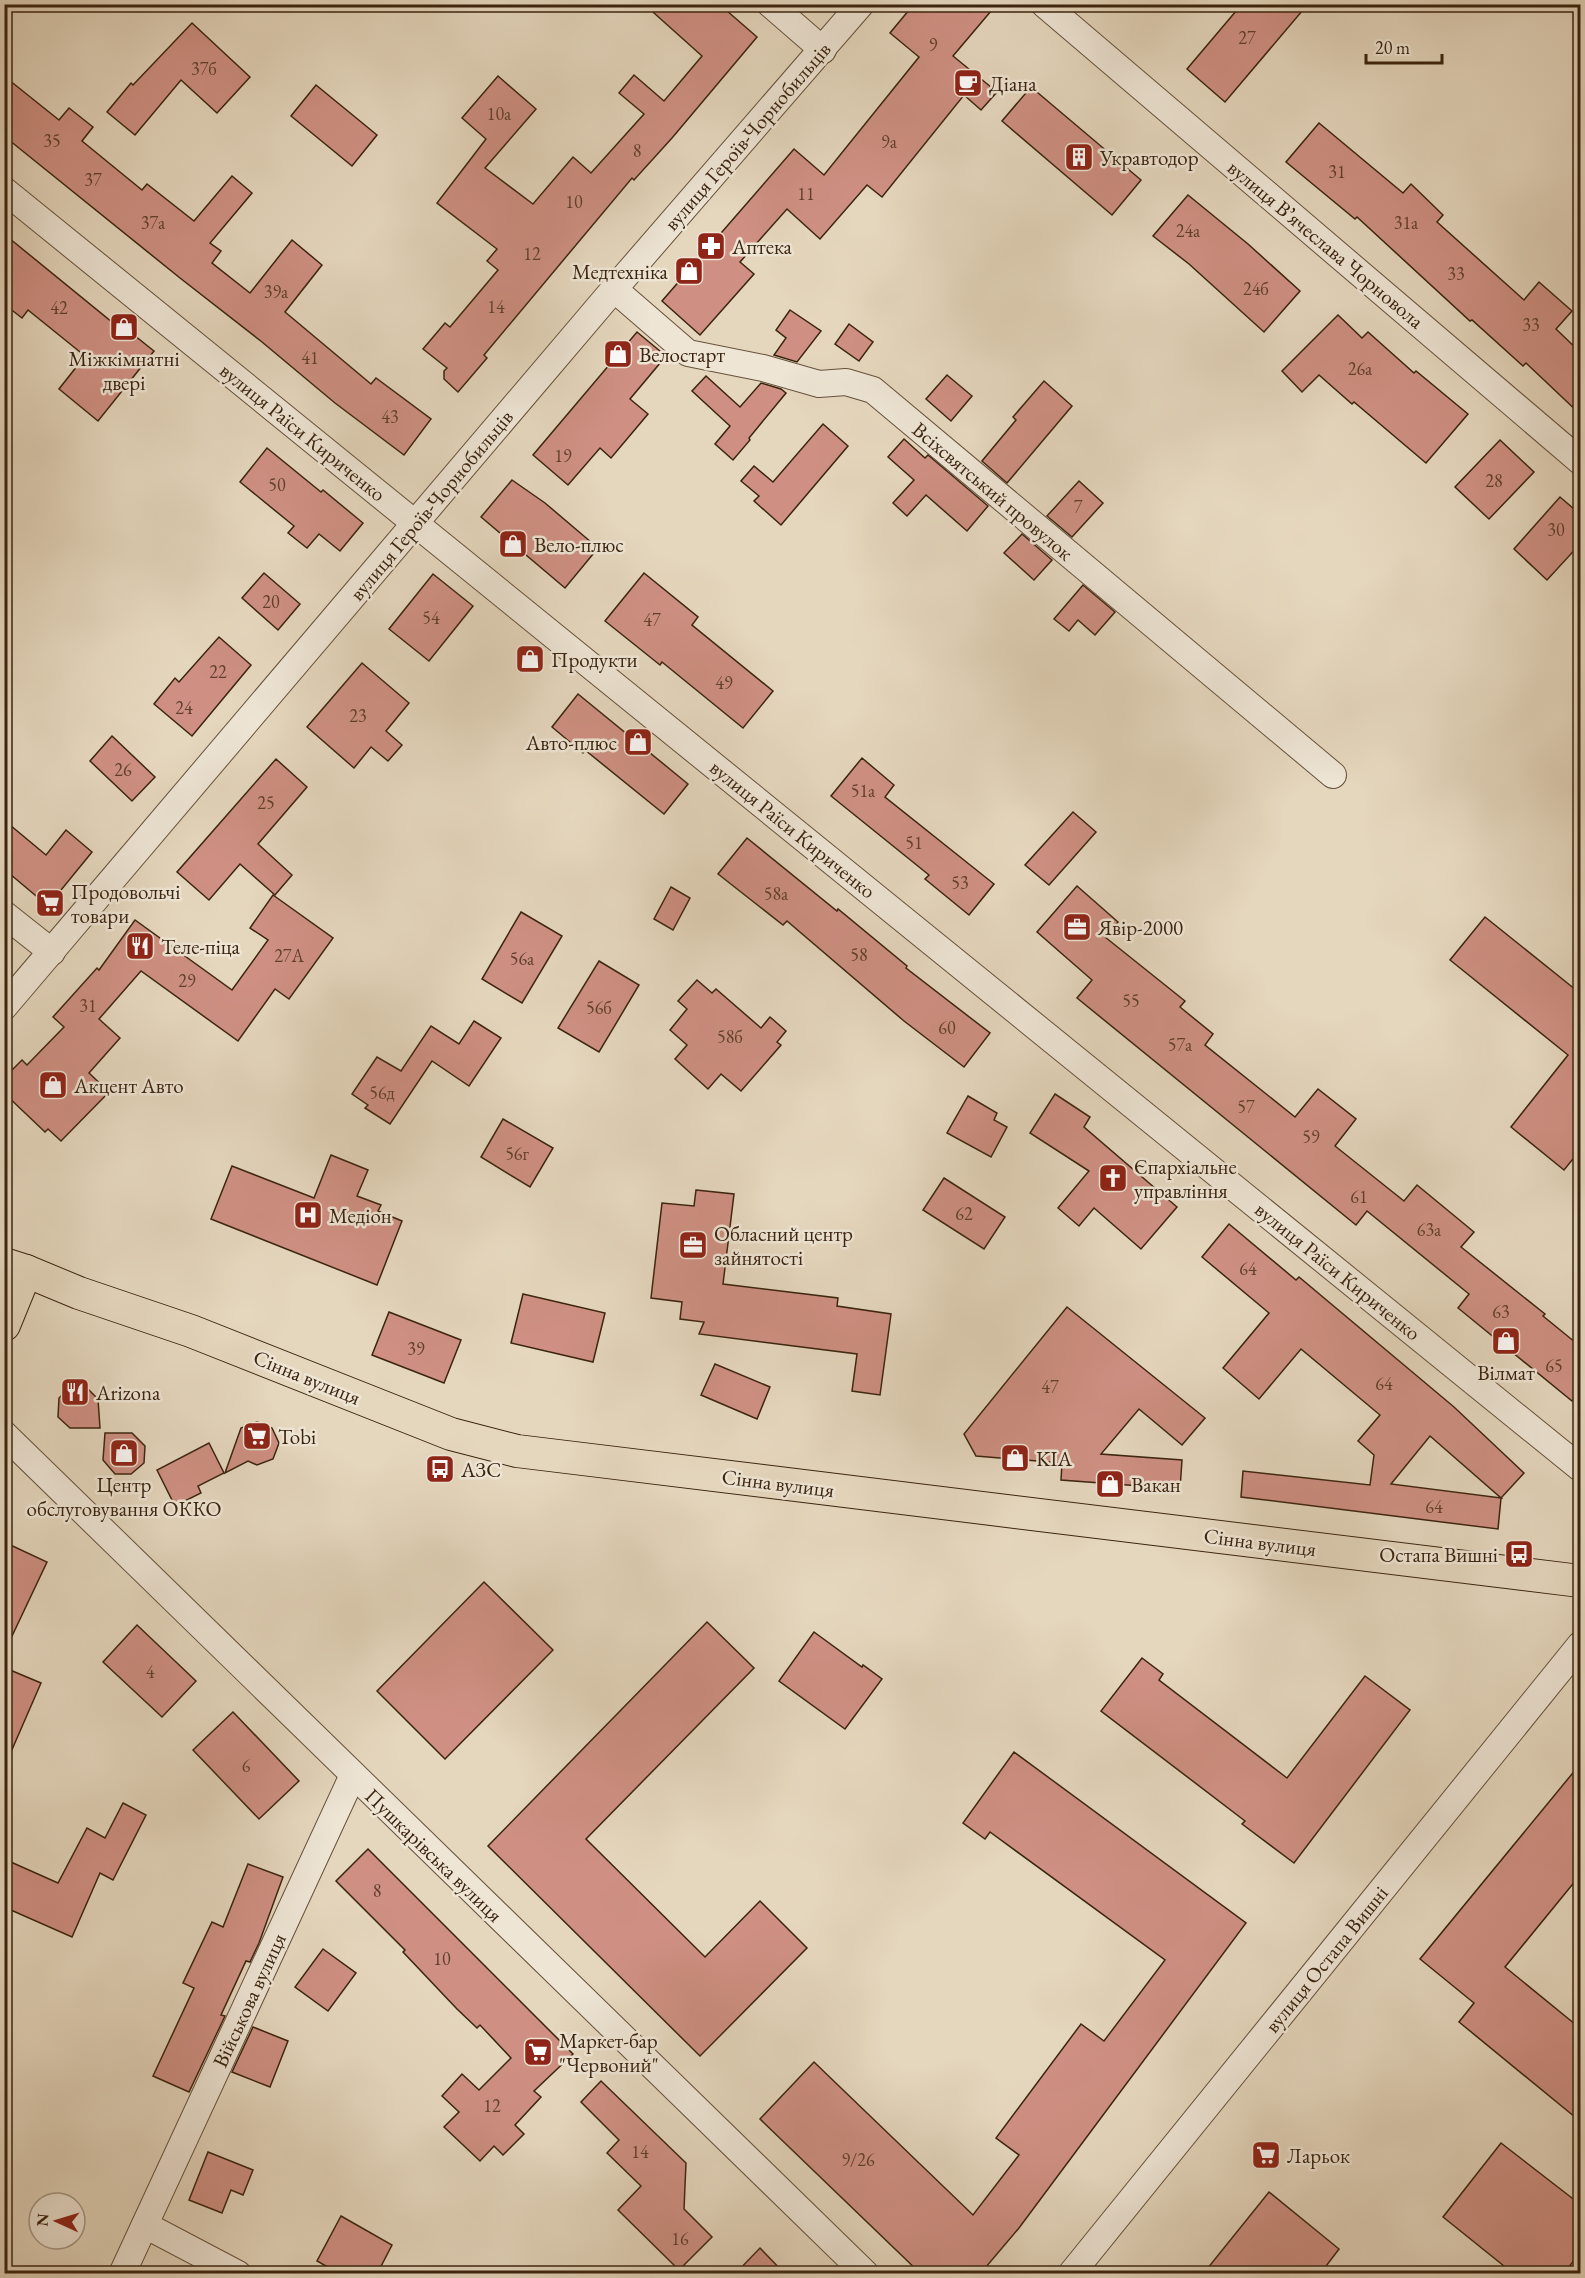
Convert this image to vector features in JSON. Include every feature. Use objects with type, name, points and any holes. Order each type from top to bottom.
[{"type":"main road","points":[[4,1325],[15,1267]]},
{"type":"main road","name":"Сінна вулиця","points":[[15,1267],[79,1293],[191,1331],[452,1434],[517,1451],[1581,1581]]},
{"type":"street","points":[[770,4],[823,50]]},
{"type":"street","name":"вулиця Героїв-Чорнобильців","points":[[4,1007],[614,289],[861,4]]},
{"type":"street","name":"вулиця Вʼячеслава Чорновола","points":[[1044,4],[1581,461]]},
{"type":"street","name":"вулиця Раїси Кириченко","points":[[4,190],[1581,1468]]},
{"type":"street","name":"Всіхсвятський провулок","points":[[614,289],[688,353],[764,368],[819,384],[846,382],[873,390],[1333,775]]},
{"type":"street","points":[[4,914],[52,952]]},
{"type":"street","name":"Пушкарівська вулиця","points":[[4,1434],[866,2274]]},
{"type":"street","name":"вулиця Остапа Вишні","points":[[1071,2274],[1581,1645]]},
{"type":"street","name":"Військова вулиця","points":[[122,2274],[353,1775]]},
{"type":"street","points":[[145,2225],[238,2274]]},
{"type":"building","points":[[644,4],[719,4],[757,37],[672,138],[634,180],[632,178],[484,355],[487,358],[458,392],[444,379],[444,371],[447,368],[423,349],[445,323],[450,327],[498,270],[487,261],[497,249],[437,203],[486,139],[462,118],[498,76],[536,109],[485,168],[533,204],[573,157],[591,173],[644,114],[619,93],[634,75],[664,101],[702,56]]},
{"type":"building","points":[[914,4],[997,4],[953,56],[997,92],[981,110],[964,95],[882,197],[867,185],[820,239],[787,209],[740,262],[754,274],[700,335],[662,301],[794,149],[824,175],[919,57],[890,33]]},
{"type":"building","points":[[1242,4],[1308,4],[1225,102],[1187,69]]},
{"type":"building","points":[[192,23],[250,77],[217,113],[181,80],[135,135],[107,112],[131,83],[133,85]]},
{"type":"building","points":[[4,76],[59,120],[69,108],[93,127],[82,141],[142,190],[147,184],[194,221],[232,176],[252,193],[210,243],[221,251],[212,263],[250,293],[292,240],[322,265],[285,312],[371,384],[376,378],[431,419],[404,455],[335,403],[4,136]]},
{"type":"building","points":[[316,85],[377,135],[352,166],[291,116]]},
{"type":"building","name":"Укравтодор","points":[[1031,87],[1141,180],[1112,215],[1002,121]]},
{"type":"building","points":[[1319,123],[1403,193],[1411,184],[1443,215],[1437,222],[1524,300],[1539,282],[1572,311],[1556,329],[1581,353],[1581,415],[1526,363],[1523,366],[1472,320],[1470,321],[1357,217],[1355,219],[1286,162]]},
{"type":"building","points":[[1188,195],[1248,244],[1300,291],[1264,332],[1189,264],[1153,236]]},
{"type":"building","points":[[4,234],[112,322],[115,320],[154,351],[98,421],[59,389],[85,356],[28,310],[22,318],[4,304]]},
{"type":"building","points":[[790,310],[821,331],[797,362],[774,355],[786,338],[776,330]]},
{"type":"building","points":[[1338,315],[1362,338],[1368,332],[1414,373],[1416,371],[1468,414],[1426,463],[1319,375],[1302,392],[1282,371]]},
{"type":"building","points":[[849,324],[873,342],[859,361],[835,344]]},
{"type":"building","points":[[637,332],[666,356],[630,399],[648,414],[611,458],[600,448],[568,485],[533,455]]},
{"type":"building","points":[[947,375],[972,396],[951,421],[926,399]]},
{"type":"building","points":[[706,376],[740,407],[761,383],[781,389],[786,393],[733,460],[715,444],[730,426],[692,391]]},
{"type":"building","points":[[1044,381],[1072,406],[1007,483],[982,461],[1016,420],[1013,417]]},
{"type":"building","points":[[823,424],[848,446],[781,525],[754,501],[759,496],[741,481],[754,466],[773,482]]},
{"type":"building","points":[[904,439],[925,458],[928,455],[988,506],[967,531],[926,495],[907,516],[893,503],[914,480],[888,457]]},
{"type":"building","points":[[1500,440],[1534,472],[1489,519],[1455,487]]},
{"type":"building","points":[[267,448],[363,523],[340,551],[319,534],[307,548],[288,533],[294,526],[240,482]]},
{"type":"building","points":[[512,480],[545,503],[598,548],[565,588],[481,517]]},
{"type":"building","points":[[1079,481],[1103,503],[1072,537],[1047,516]]},
{"type":"building","points":[[1560,497],[1581,515],[1581,543],[1547,580],[1514,549]]},
{"type":"building","points":[[1022,534],[1052,560],[1034,580],[1004,553]]},
{"type":"building","points":[[264,573],[300,604],[278,630],[242,598]]},
{"type":"building","points":[[644,573],[698,617],[692,625],[773,691],[743,728],[662,662],[660,665],[605,621]]},
{"type":"building","points":[[433,574],[473,606],[429,661],[389,629]]},
{"type":"building","points":[[1083,585],[1115,612],[1095,635],[1078,620],[1069,631],[1054,619]]},
{"type":"building","points":[[219,637],[251,665],[192,736],[154,704],[175,678],[179,682]]},
{"type":"building","points":[[362,663],[409,703],[386,731],[402,745],[388,761],[371,747],[354,768],[307,727]]},
{"type":"building","points":[[578,694],[688,784],[664,814],[585,750],[583,753],[552,727]]},
{"type":"building","points":[[112,736],[155,777],[132,801],[90,761]]},
{"type":"building","points":[[862,758],[894,785],[885,797],[994,884],[969,915],[925,879],[929,875],[831,796]]},
{"type":"building","points":[[276,759],[307,787],[258,844],[292,875],[275,895],[240,864],[209,900],[177,872]]},
{"type":"building","points":[[1073,812],[1096,832],[1049,885],[1025,865]]},
{"type":"building","points":[[4,820],[46,855],[66,830],[92,852],[48,906],[4,869]]},
{"type":"building","points":[[747,838],[837,911],[838,909],[907,966],[906,968],[990,1033],[964,1067],[904,1021],[787,921],[783,925],[718,874]]},
{"type":"building","points":[[1077,886],[1118,922],[1105,937],[1185,1001],[1180,1007],[1213,1034],[1205,1045],[1295,1117],[1318,1089],[1356,1119],[1335,1146],[1404,1201],[1417,1185],[1474,1232],[1461,1247],[1545,1314],[1543,1316],[1581,1347],[1581,1391],[1572,1401],[1458,1308],[1469,1294],[1367,1211],[1356,1225],[1077,998],[1092,980],[1037,932]]},
{"type":"building","points":[[671,887],[690,898],[673,930],[654,919]]},
{"type":"building","points":[[273,895],[333,938],[289,999],[275,989],[238,1041],[141,971],[99,1019],[120,1038],[89,1073],[109,1092],[61,1141],[48,1129],[45,1132],[4,1093],[4,1078],[22,1060],[27,1065],[64,1027],[53,1017],[97,968],[99,970],[135,920],[232,990],[268,940],[250,928]]},
{"type":"building","points":[[521,912],[562,936],[522,1003],[482,979]]},
{"type":"building","points":[[1485,917],[1581,994],[1581,1149],[1564,1170],[1511,1127],[1568,1055],[1450,960]]},
{"type":"building","points":[[599,961],[639,985],[599,1052],[558,1028]]},
{"type":"building","points":[[697,980],[712,993],[716,989],[761,1028],[770,1017],[786,1031],[777,1042],[781,1045],[741,1091],[721,1074],[708,1089],[675,1059],[687,1045],[670,1030],[687,1009],[678,1001]]},
{"type":"building","points":[[474,1021],[501,1038],[469,1086],[432,1061],[390,1124],[365,1108],[368,1105],[352,1094],[377,1057],[401,1071],[431,1026],[459,1044]]},
{"type":"building","name":"Єпархіальне управління","points":[[1055,1094],[1090,1117],[1084,1127],[1177,1207],[1141,1249],[1094,1208],[1079,1226],[1058,1208],[1089,1171],[1030,1133]]},
{"type":"building","points":[[968,1096],[997,1113],[994,1120],[1007,1127],[991,1157],[947,1133]]},
{"type":"building","points":[[503,1119],[553,1148],[530,1187],[481,1157]]},
{"type":"building","name":"Медіон","points":[[331,1155],[368,1170],[357,1196],[381,1205],[378,1211],[402,1221],[377,1285],[211,1219],[232,1166],[314,1198]]},
{"type":"building","points":[[944,1178],[1005,1217],[984,1249],[923,1210]]},
{"type":"building","name":"Обласний центр зайнятості","points":[[696,1190],[734,1194],[723,1284],[838,1298],[837,1306],[891,1314],[880,1395],[852,1391],[857,1354],[699,1334],[704,1322],[680,1319],[682,1302],[651,1298],[662,1203],[694,1206]]},
{"type":"building","points":[[1229,1224],[1296,1280],[1299,1277],[1454,1407],[1524,1473],[1501,1498],[1498,1529],[1241,1497],[1243,1471],[1370,1485],[1374,1455],[1358,1441],[1380,1415],[1301,1349],[1259,1399],[1223,1368],[1269,1313],[1202,1257]],"holes":[[[1430,1436],[1501,1498],[1391,1484]]]},
{"type":"building","points":[[523,1294],[605,1313],[593,1362],[511,1343]]},
{"type":"building","points":[[1067,1307],[1205,1418],[1182,1445],[1139,1409],[1101,1454],[1182,1460],[1180,1489],[1061,1480],[1062,1463],[976,1456],[964,1434]]},
{"type":"building","points":[[389,1312],[461,1340],[444,1383],[372,1355]]},
{"type":"building","points":[[715,1364],[770,1387],[757,1419],[701,1395]]},
{"type":"building","points":[[86,1387],[98,1399],[100,1428],[70,1428],[58,1417],[59,1398],[69,1388]]},
{"type":"building","name":"Tobi","points":[[257,1422],[272,1428],[279,1443],[273,1459],[257,1465],[248,1461],[225,1473],[241,1428]]},
{"type":"building","name":"Центр обслуговування ОККО","points":[[105,1433],[132,1433],[145,1446],[144,1463],[131,1474],[115,1474],[103,1460]]},
{"type":"building","points":[[209,1443],[224,1473],[198,1486],[201,1493],[175,1506],[157,1470]]},
{"type":"building","points":[[4,1542],[47,1562],[4,1653]]},
{"type":"building","points":[[484,1582],[553,1650],[445,1759],[377,1691]]},
{"type":"building","points":[[707,1622],[754,1668],[586,1839],[705,1957],[760,1901],[807,1948],[700,2056],[488,1846]]},
{"type":"building","points":[[137,1625],[196,1681],[162,1717],[103,1662]]},
{"type":"building","points":[[814,1632],[882,1679],[845,1729],[779,1681]]},
{"type":"building","points":[[1142,1658],[1163,1674],[1159,1680],[1287,1778],[1365,1676],[1410,1710],[1294,1863],[1242,1824],[1245,1821],[1101,1711]]},
{"type":"building","points":[[10,1670],[41,1683],[4,1768],[4,1683]]},
{"type":"building","points":[[233,1712],[299,1781],[259,1819],[193,1750]]},
{"type":"building","points":[[1014,1752],[1246,1923],[1019,2228],[980,2274],[921,2274],[760,2119],[814,2062],[973,2215],[1019,2155],[996,2138],[1081,2024],[1104,2041],[1165,1960],[990,1832],[985,1839],[963,1823]]},
{"type":"building","points":[[1581,1763],[1581,1874],[1505,1967],[1581,2029],[1581,2122],[1459,2022],[1474,2003],[1420,1959]]},
{"type":"building","points":[[123,1803],[146,1815],[113,1880],[100,1873],[72,1937],[4,1907],[4,1859],[58,1883],[87,1828],[105,1838]]},
{"type":"building","points":[[368,1849],[573,2054],[534,2091],[541,2097],[515,2125],[524,2134],[503,2155],[494,2146],[480,2161],[444,2127],[459,2112],[442,2096],[462,2074],[479,2090],[511,2058],[480,2025],[477,2028],[457,2009],[403,1952],[405,1950],[336,1881]]},
{"type":"building","points":[[248,1864],[283,1877],[259,1943],[250,1962],[246,1961],[221,2015],[225,2016],[189,2092],[153,2076],[194,1988],[183,1983],[212,1922],[223,1927]]},
{"type":"building","points":[[323,1949],[356,1973],[328,2011],[295,1987]]},
{"type":"building","points":[[253,2027],[288,2041],[270,2087],[232,2072]]},
{"type":"building","points":[[601,2081],[686,2163],[684,2209],[712,2237],[679,2270],[618,2210],[641,2186],[607,2153],[619,2140],[581,2102]]},
{"type":"building","points":[[1501,2143],[1581,2205],[1581,2252],[1563,2274],[1514,2274],[1443,2217]]},
{"type":"building","points":[[208,2152],[253,2170],[243,2195],[231,2190],[222,2213],[189,2200]]},
{"type":"building","points":[[1269,2192],[1339,2249],[1320,2274],[1203,2274]]},
{"type":"building","points":[[341,2216],[392,2245],[377,2274],[340,2274],[317,2261]]},
{"type":"building","points":[[760,2248],[785,2274],[735,2274]]},
{"type":"place","name":"Діана","points":[[968,83]]},
{"type":"place","name":"Укравтодор","points":[[1079,157]]},
{"type":"place","name":"Аптека","points":[[711,246]]},
{"type":"place","name":"Медтехніка","points":[[689,271]]},
{"type":"place","name":"Міжкімнатні двері","points":[[124,327]]},
{"type":"place","name":"Велостарт","points":[[618,354]]},
{"type":"place","name":"Вело-плюс","points":[[513,544]]},
{"type":"place","name":"Продукти","points":[[530,659]]},
{"type":"place","name":"Авто-плюс","points":[[638,742]]},
{"type":"place","name":"Продовольчі товари","points":[[50,903]]},
{"type":"place","name":"Явір-2000","points":[[1077,927]]},
{"type":"place","name":"Теле-піца","points":[[140,946]]},
{"type":"place","name":"Акцент Авто","points":[[53,1085]]},
{"type":"place","name":"Єпархіальне управління","points":[[1113,1178]]},
{"type":"place","name":"Медіон","points":[[308,1215]]},
{"type":"place","name":"Обласний центр зайнятості","points":[[693,1245]]},
{"type":"place","name":"Вілмат","points":[[1506,1341]]},
{"type":"place","name":"Arizona","points":[[75,1392]]},
{"type":"place","name":"Tobi","points":[[257,1436]]},
{"type":"place","name":"Центр обслуговування ОККО","points":[[124,1453]]},
{"type":"place","name":"KIA","points":[[1015,1458]]},
{"type":"place","name":"АЗС","points":[[440,1469]]},
{"type":"place","name":"Вакан","points":[[1110,1484]]},
{"type":"place","name":"Остапа Вишні","points":[[1519,1554]]},
{"type":"place","name":"Маркет-бар \"Червоний\"","points":[[538,2052]]},
{"type":"place","name":"Ларьок","points":[[1266,2155]]}]
